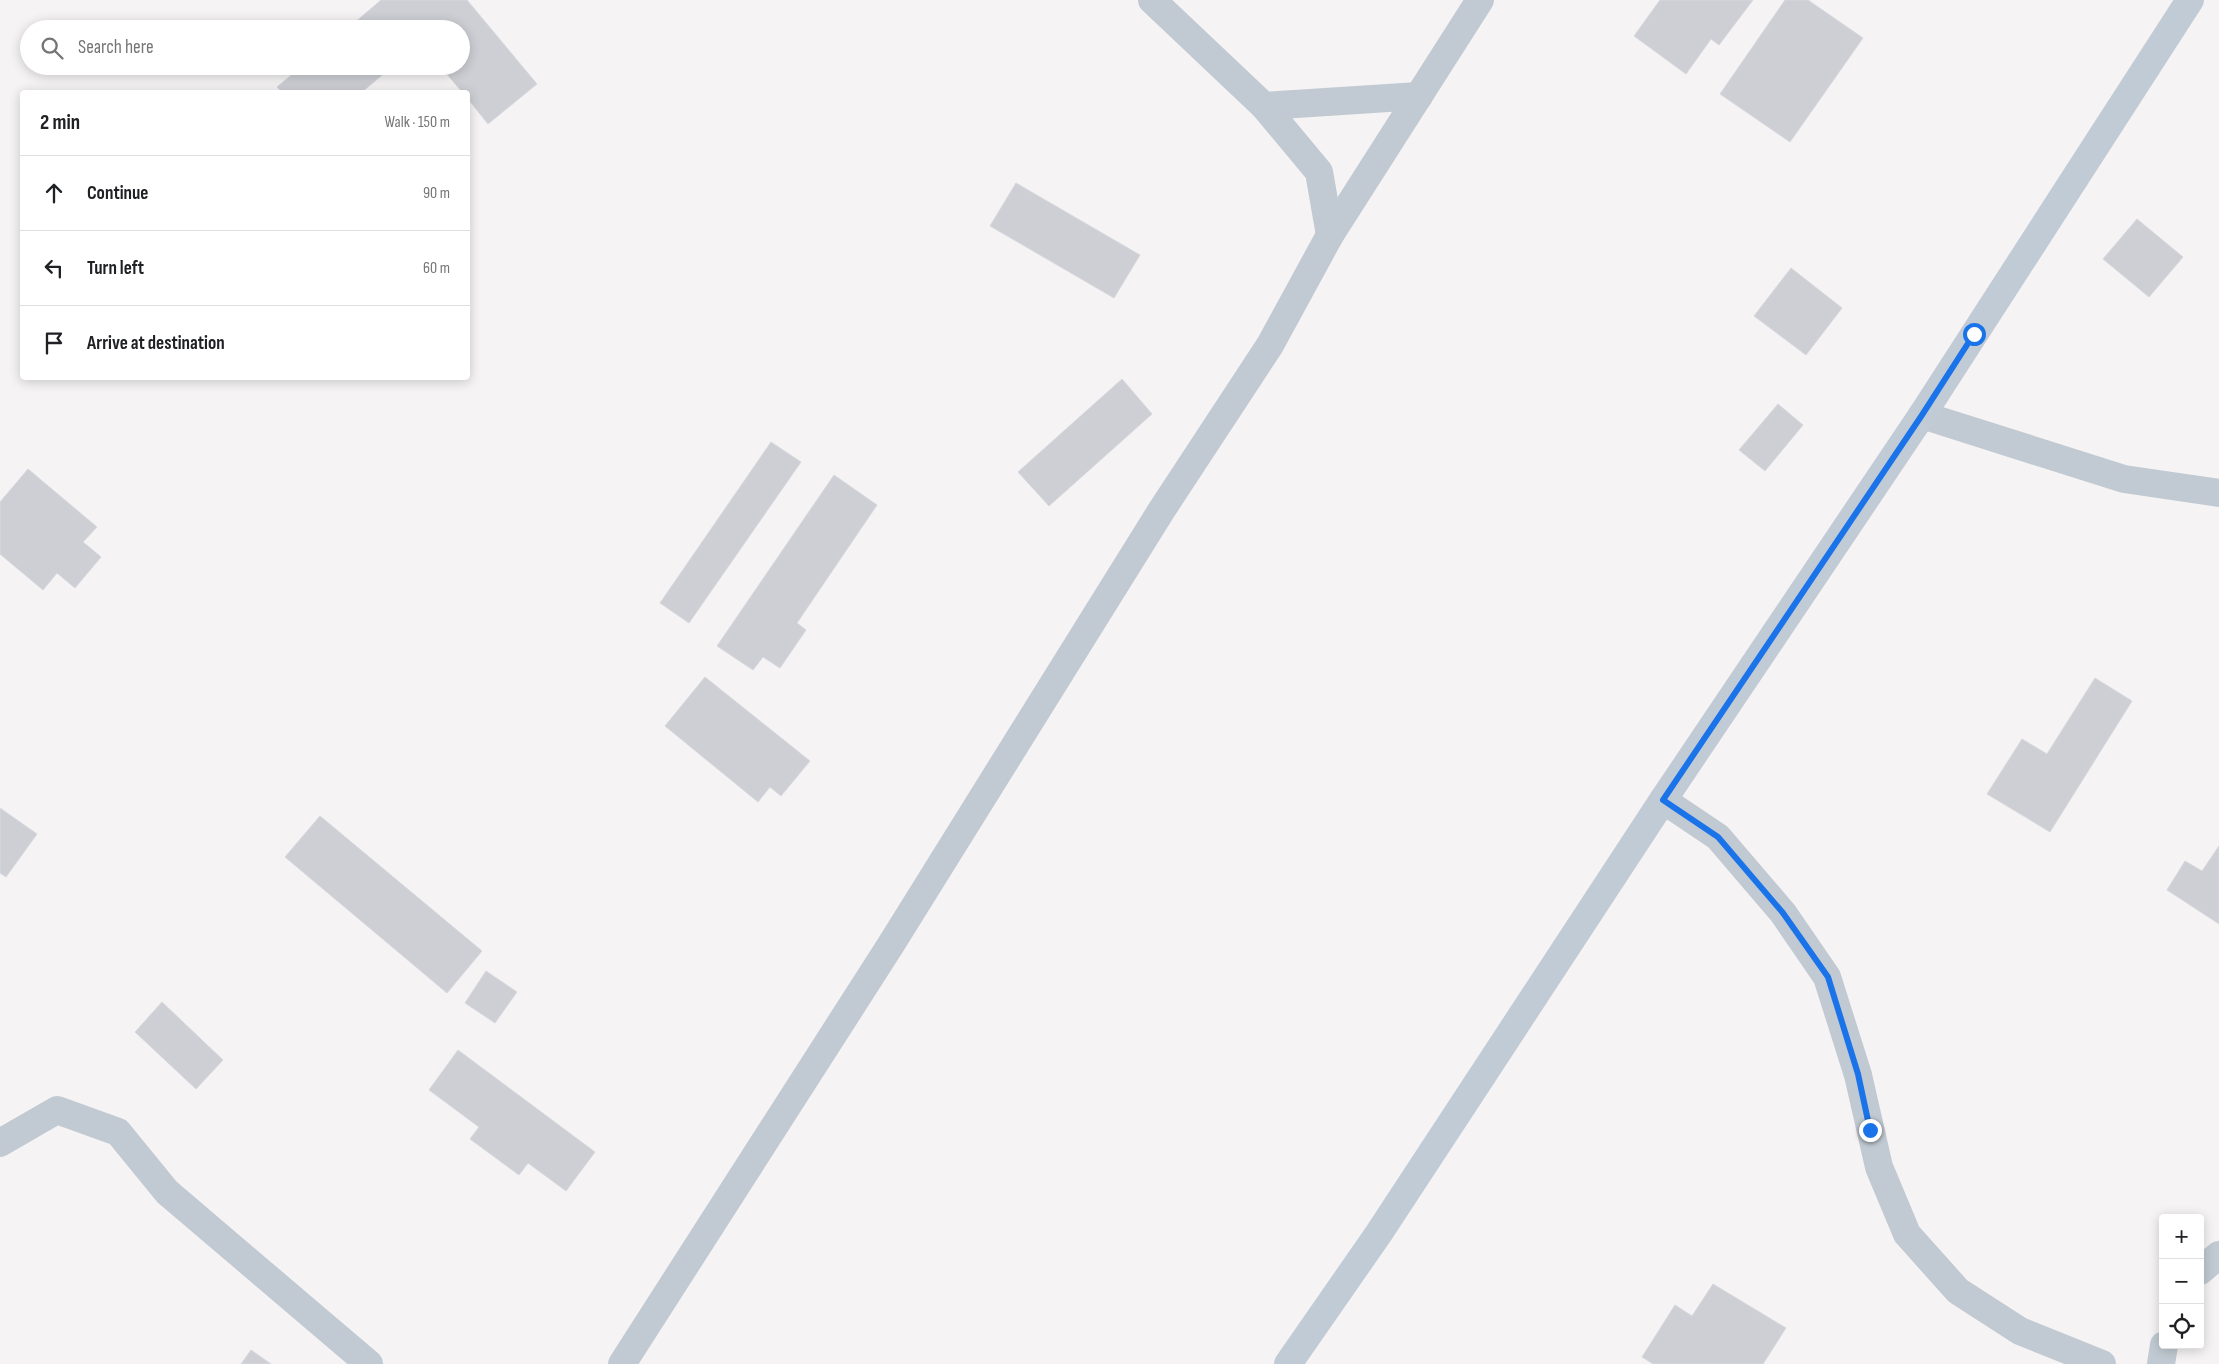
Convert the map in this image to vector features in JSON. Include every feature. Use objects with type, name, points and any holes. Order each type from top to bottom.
[{"type":"street","points":[[1152,0],[1264,106],[1319,172],[1330,235]]},
{"type":"street","points":[[622,1364],[890,946],[1161,511],[1270,345],[1330,235],[1480,0]]},
{"type":"street","points":[[1288,1364],[1379,1233],[1663,800],[1922,415],[2190,0]]},
{"type":"street","points":[[1264,106],[1419,96]]},
{"type":"street","points":[[1922,415],[2124,479],[2219,493]]},
{"type":"street","points":[[1663,800],[1718,837],[1783,913],[1828,977],[1858,1074],[1879,1167],[1907,1234],[1958,1291],[2020,1332],[2102,1364]]},
{"type":"street","points":[[0,1143],[57,1110],[118,1132],[166,1192],[369,1364]]},
{"type":"street","points":[[2204,1268],[2219,1255]]},
{"type":"street","points":[[2161,1364],[2163,1349]]},
{"type":"building","points":[[381,0],[467,0],[537,84],[488,124],[470,102],[470,90],[460,90],[448,75],[470,75],[470,20],[358,20]]},
{"type":"building","points":[[1660,0],[1753,0],[1719,45],[1711,39],[1686,74],[1634,36]]},
{"type":"building","points":[[1785,0],[1808,0],[1863,38],[1790,142],[1720,94]]},
{"type":"building","points":[[291,75],[382,75],[364,90],[280,90],[277,87]]},
{"type":"building","points":[[1016,183],[1140,255],[1114,298],[990,226]]},
{"type":"building","points":[[2137,219],[2183,257],[2149,297],[2103,259]]},
{"type":"building","points":[[1791,268],[1842,308],[1806,355],[1754,316]]},
{"type":"building","points":[[1122,379],[1152,414],[1049,506],[1018,472]]},
{"type":"building","points":[[1778,404],[1803,425],[1765,471],[1739,450]]},
{"type":"building","points":[[771,442],[801,462],[689,623],[660,603]]},
{"type":"building","points":[[28,469],[97,527],[83,542],[101,557],[75,588],[57,573],[43,590],[0,554],[0,502]]},
{"type":"building","points":[[834,475],[877,505],[797,623],[806,630],[780,668],[763,657],[753,670],[717,646]]},
{"type":"building","points":[[705,677],[810,761],[781,796],[770,787],[758,802],[665,726]]},
{"type":"building","points":[[2095,678],[2132,701],[2050,832],[1987,794],[2022,739],[2047,754]]},
{"type":"building","points":[[0,808],[37,834],[6,877],[0,873]]},
{"type":"building","points":[[320,816],[482,951],[447,993],[285,857]]},
{"type":"building","points":[[2219,846],[2219,924],[2167,890],[2185,861],[2202,871]]},
{"type":"building","points":[[486,971],[517,992],[495,1023],[465,1003]]},
{"type":"building","points":[[162,1002],[223,1060],[196,1089],[135,1032]]},
{"type":"building","points":[[458,1050],[595,1152],[566,1191],[528,1163],[519,1175],[470,1139],[479,1127],[429,1090]]},
{"type":"building","points":[[1713,1284],[1786,1328],[1763,1364],[1653,1364],[1642,1357],[1675,1305],[1692,1316]]},
{"type":"building","points":[[251,1350],[271,1364],[241,1364]]},
{"type":"route","points":[[1870,1130],[1858,1074],[1828,977],[1783,913],[1718,837],[1663,800],[1922,415],[1974,334]]}]
